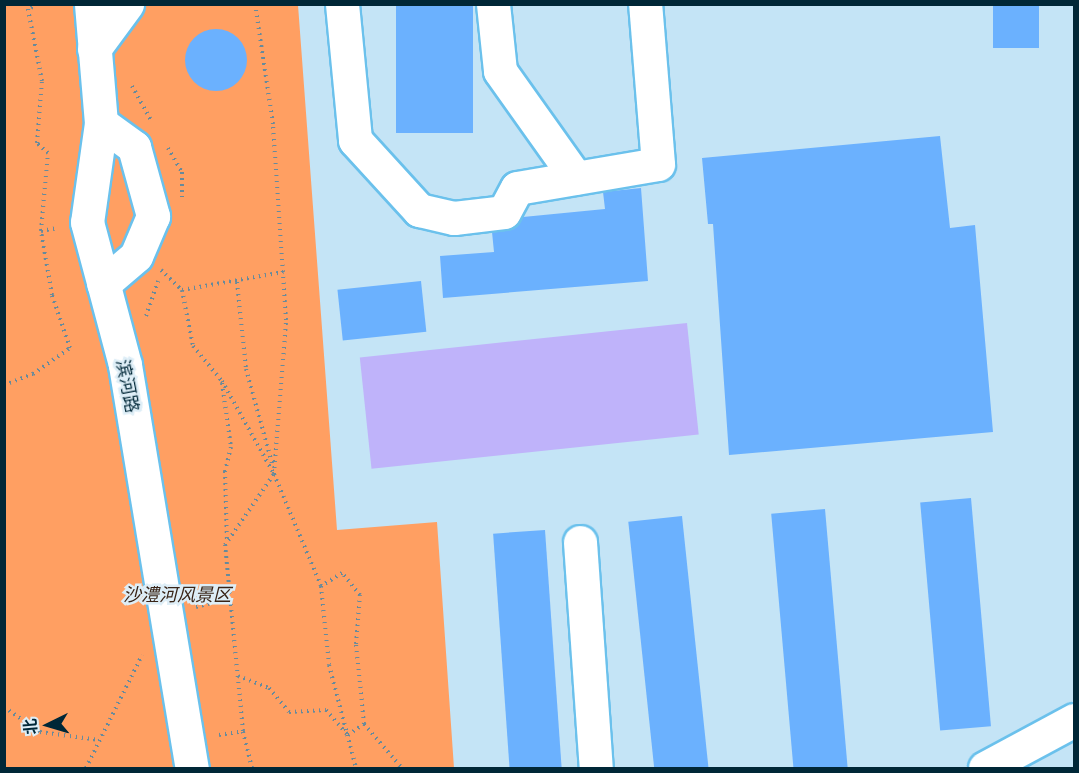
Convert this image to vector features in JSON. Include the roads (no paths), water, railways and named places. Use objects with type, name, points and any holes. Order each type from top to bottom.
[{"type":"street","name":"滨河路","points":[[91,4],[101,123],[87,222],[125,365],[192,768]]},
{"type":"street","points":[[94,49],[127,4]]},
{"type":"street","points":[[342,4],[355,140],[420,210],[454,218],[504,212],[517,188],[658,164],[645,4]]},
{"type":"street","points":[[493,4],[500,71],[576,178]]},
{"type":"street","points":[[101,123],[134,147],[147,180],[153,216],[153,256],[103,285]]},
{"type":"street","points":[[580,542],[596,768]]},
{"type":"street","points":[[985,768],[1074,720]]},
{"type":"park label","name":"沙澧河风景区","points":[[177,594]]}]
